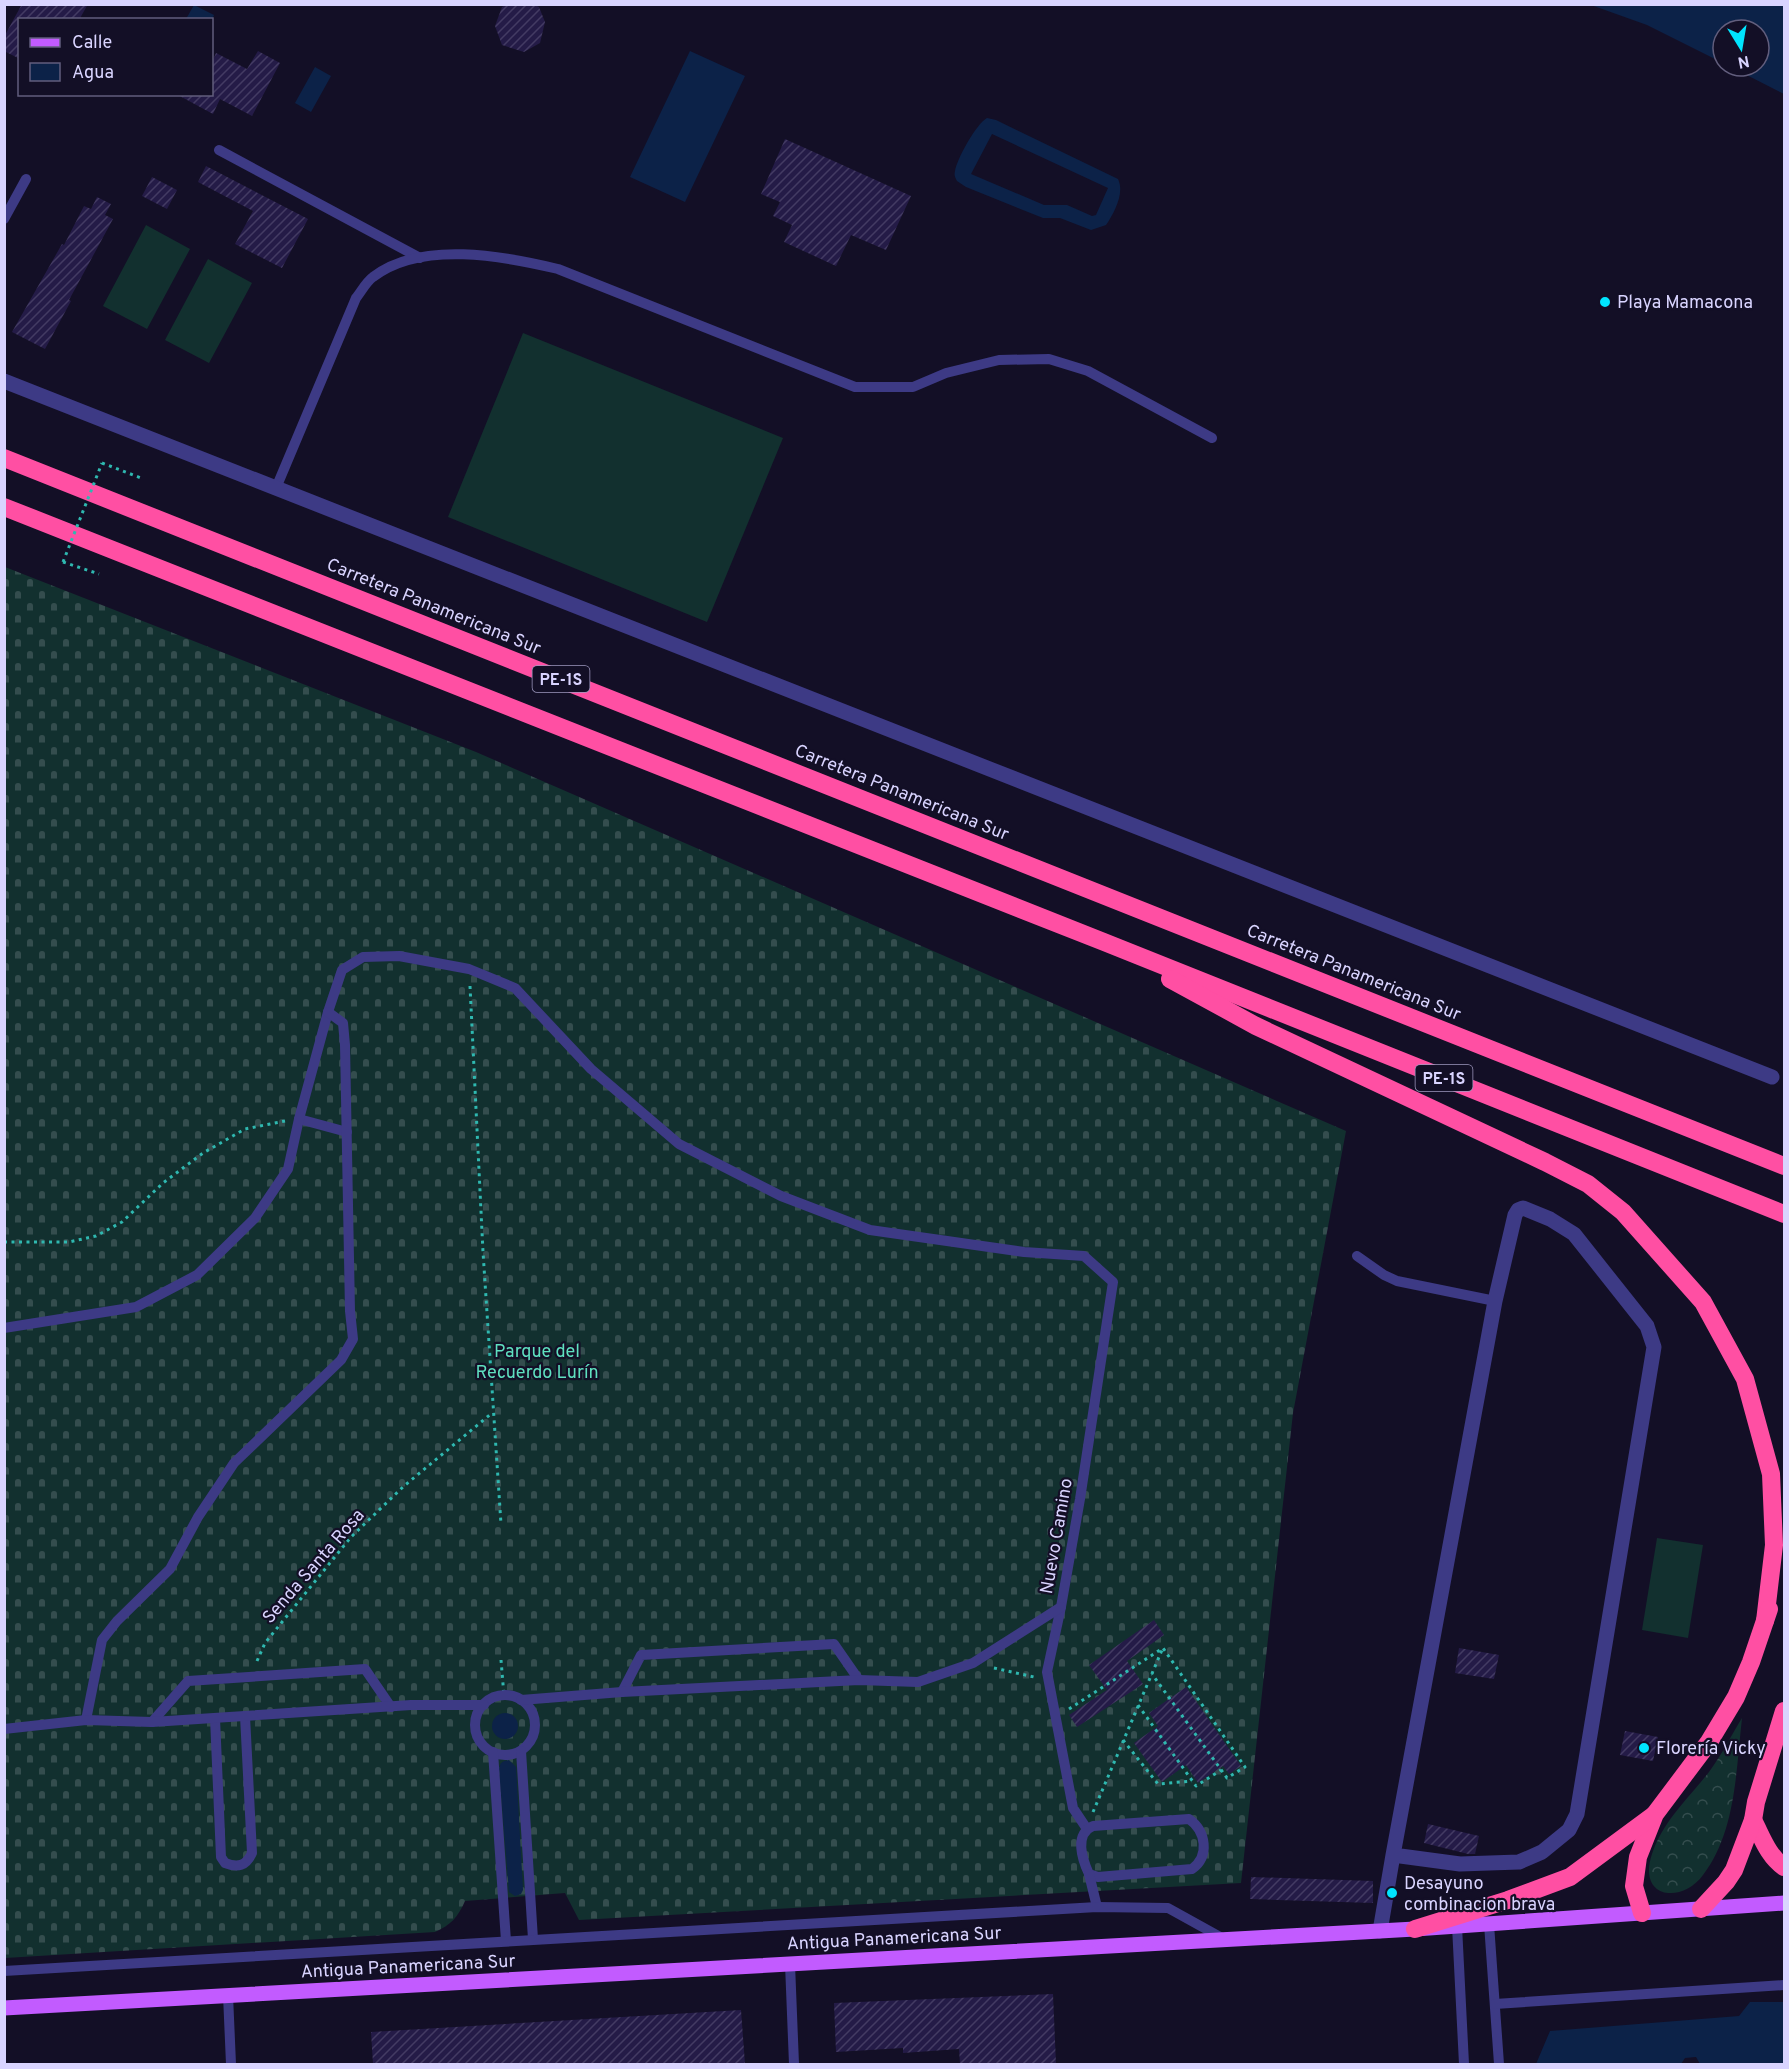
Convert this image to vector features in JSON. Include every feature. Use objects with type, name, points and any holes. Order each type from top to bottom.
[{"type":"highway","name":"Carretera Panamericana Sur","points":[[4,458],[1785,1166]]},
{"type":"highway","name":"PE-1S","points":[[4,507],[1785,1214]]},
{"type":"highway","points":[[1104,942],[1256,1026],[1545,1162],[1588,1185],[1623,1212],[1703,1302],[1745,1379],[1771,1474],[1774,1545],[1765,1621]]},
{"type":"highway","points":[[1642,1913],[1634,1886],[1636,1868],[1655,1814],[1709,1742],[1736,1697],[1751,1662],[1785,1563]]},
{"type":"highway","points":[[1701,1909],[1734,1870],[1753,1820],[1756,1802],[1785,1711]]},
{"type":"highway","points":[[1416,1929],[1508,1900],[1570,1877],[1655,1814]]},
{"type":"highway","points":[[1753,1820],[1770,1853],[1777,1862],[1785,1867]]},
{"type":"main road","name":"Antigua Panamericana Sur","points":[[4,2008],[1416,1929],[1785,1903]]},
{"type":"street","points":[[4,381],[1778,1078]]},
{"type":"street","points":[[1380,1931],[1393,1855],[1495,1301],[1515,1215],[1523,1208],[1550,1219],[1574,1234],[1647,1326],[1654,1347],[1577,1814],[1569,1830],[1542,1852],[1519,1862],[1460,1864],[1393,1855]]},
{"type":"lane","points":[[219,150],[420,258]]},
{"type":"lane","points":[[4,219],[26,179]]},
{"type":"lane","points":[[276,488],[356,298],[372,277],[397,263],[420,258],[473,255],[514,259],[558,269],[855,387],[913,387],[946,373],[999,360],[1049,358],[1088,371],[1212,438]]},
{"type":"lane","points":[[4,1328],[136,1307],[197,1275],[255,1218],[288,1169],[328,1012],[342,970],[363,957],[399,956],[469,969]]},
{"type":"lane","name":"Nuevo Camino","points":[[469,969],[515,988],[591,1069],[679,1144],[781,1196],[870,1230],[1024,1252],[1084,1257],[1113,1281],[1061,1606],[1047,1672],[1073,1808],[1087,1829]]},
{"type":"lane","points":[[86,1720],[102,1640],[117,1621],[170,1569],[198,1517],[234,1463],[341,1360],[352,1339],[345,1045],[343,1023],[328,1012]]},
{"type":"lane","points":[[299,1119],[347,1132]]},
{"type":"lane","points":[[1357,1256],[1384,1275],[1397,1281],[1495,1301]]},
{"type":"lane","points":[[521,1700],[528,1706],[535,1724],[530,1742],[509,1755],[493,1752],[485,1747],[476,1731],[475,1721],[478,1712],[491,1699],[504,1696],[521,1700],[622,1692],[859,1680],[918,1682],[973,1662],[1061,1606]]},
{"type":"lane","points":[[622,1692],[641,1655],[834,1644],[859,1680]]},
{"type":"lane","points":[[152,1722],[188,1681],[365,1669],[391,1707]]},
{"type":"lane","points":[[4,1729],[86,1720],[152,1722],[391,1707],[484,1704]]},
{"type":"lane","points":[[215,1718],[221,1857],[225,1863],[242,1866],[252,1853],[245,1716]]},
{"type":"lane","points":[[520,1750],[532,1939]]},
{"type":"lane","points":[[493,1752],[506,1941]]},
{"type":"lane","points":[[1089,1874],[1098,1877],[1192,1869],[1199,1864],[1203,1854],[1203,1840],[1198,1825],[1189,1819],[1093,1826],[1087,1829],[1082,1835],[1081,1847],[1097,1907]]},
{"type":"lane","points":[[4,1971],[1097,1907],[1168,1908],[1224,1939]]},
{"type":"lane","points":[[1490,1924],[1499,2064]]},
{"type":"lane","points":[[1457,1926],[1464,2064]]},
{"type":"lane","points":[[790,1964],[794,2064]]},
{"type":"lane","points":[[1495,2004],[1785,1985]]},
{"type":"lane","points":[[228,1995],[231,2064]]},
{"type":"path","points":[[99,574],[63,562],[102,463],[141,478]]},
{"type":"path","points":[[469,969],[492,1413],[501,1524]]},
{"type":"path","points":[[4,1242],[69,1242],[96,1236],[122,1222],[163,1183],[203,1153],[245,1129],[299,1119]]},
{"type":"path","name":"Senda Santa Rosa","points":[[250,1677],[265,1643],[351,1538],[404,1486],[492,1413]]},
{"type":"path","points":[[1087,1829],[1163,1648]]},
{"type":"path","points":[[1055,1718],[1163,1648]]},
{"type":"path","points":[[1152,1674],[1227,1778],[1245,1767],[1163,1648]]},
{"type":"path","points":[[501,1660],[504,1696]]},
{"type":"path","points":[[973,1662],[1048,1679]]},
{"type":"path","points":[[1138,1705],[1196,1786],[1222,1770]]},
{"type":"path","points":[[1123,1740],[1158,1784],[1192,1781]]},
{"type":"green space","points":[[146,225],[190,249],[147,329],[103,306]]},
{"type":"green space","points":[[208,259],[252,283],[209,363],[165,340]]},
{"type":"green space","points":[[523,333],[783,438],[707,622],[448,517]]},
{"type":"green space","name":"Parque del Recuerdo Lurín","points":[[5,567],[476,752],[1346,1131],[1293,1413],[1241,1883],[579,1920],[565,1893],[465,1901],[453,1920],[435,1932],[5,1958]]},
{"type":"green space","points":[[1657,1538],[1703,1545],[1688,1638],[1642,1630]]},
{"type":"green space","points":[[1742,1718],[1733,1800],[1722,1840],[1714,1858],[1694,1884],[1674,1893],[1664,1892],[1656,1888],[1651,1880],[1649,1869],[1657,1842],[1669,1821],[1713,1766]]},
{"type":"water","points":[[194,5],[214,15],[213,18],[187,18]]},
{"type":"water","points":[[1591,5],[1784,5],[1784,94],[1753,78],[1771,78],[1771,18],[1711,18],[1711,57],[1647,25]]},
{"type":"water","points":[[690,51],[745,76],[685,202],[630,177]]},
{"type":"water","points":[[315,67],[331,76],[311,112],[295,103]]},
{"type":"water","points":[[987,118],[996,120],[1118,179],[1119,197],[1106,225],[1091,230],[1060,218],[1043,218],[966,187],[957,181],[955,173],[959,158]],"holes":[[[992,134],[1108,188],[1096,215],[1092,216],[1067,205],[1044,205],[971,174]]]},
{"type":"water","points":[[505,1713],[514,1717],[518,1726],[514,1735],[505,1739],[496,1735],[492,1726],[496,1717]]},
{"type":"water","points":[[509,1760],[516,1767],[523,1890],[521,1894],[515,1896],[509,1892],[499,1769],[502,1762]]},
{"type":"water","points":[[1750,2002],[1784,2002],[1784,2064],[1700,2064],[1696,2057],[1685,2058],[1681,2064],[1536,2064],[1550,2031],[1739,2016]]},
{"type":"building","points":[[22,4],[88,4],[80,18],[18,18],[18,58],[4,51],[4,37]]},
{"type":"building","points":[[508,4],[533,4],[539,7],[545,22],[540,43],[524,52],[502,45],[495,26],[502,7]]},
{"type":"building","points":[[258,51],[280,63],[252,116],[220,99],[213,114],[180,96],[213,96],[213,60],[216,53],[247,69]]},
{"type":"building","points":[[785,139],[911,196],[886,250],[851,235],[836,266],[784,242],[792,225],[773,216],[780,202],[761,194]]},
{"type":"building","points":[[206,166],[308,219],[282,268],[235,244],[253,211],[198,182]]},
{"type":"building","points":[[152,177],[177,190],[167,209],[142,196]]},
{"type":"building","points":[[97,197],[111,204],[105,215],[113,219],[45,349],[12,332],[62,244],[64,245],[84,206],[91,209]]},
{"type":"building","points":[[1154,1620],[1164,1635],[1127,1661],[1143,1684],[1077,1727],[1069,1715],[1107,1690],[1089,1665]]},
{"type":"building","points":[[1459,1648],[1499,1655],[1494,1679],[1455,1673]]},
{"type":"building","points":[[1186,1687],[1241,1766],[1229,1774],[1223,1766],[1198,1783],[1186,1765],[1162,1782],[1134,1743],[1158,1726],[1149,1713]]},
{"type":"building","points":[[1625,1731],[1658,1737],[1653,1761],[1620,1755]]},
{"type":"building","points":[[1428,1824],[1479,1836],[1475,1854],[1424,1843]]},
{"type":"building","points":[[1251,1877],[1373,1881],[1373,1903],[1250,1899]]},
{"type":"building","points":[[1053,1994],[1056,2064],[960,2064],[959,2049],[903,2053],[903,2048],[836,2052],[834,2003]]},
{"type":"building","points":[[741,2010],[745,2064],[373,2064],[371,2032]]},
{"type":"place","name":"Playa Mamacona","points":[[1605,302]]},
{"type":"place","name":"Florería Vicky","points":[[1644,1748]]},
{"type":"place","name":"Desayuno combinacion brava","points":[[1392,1893]]}]
